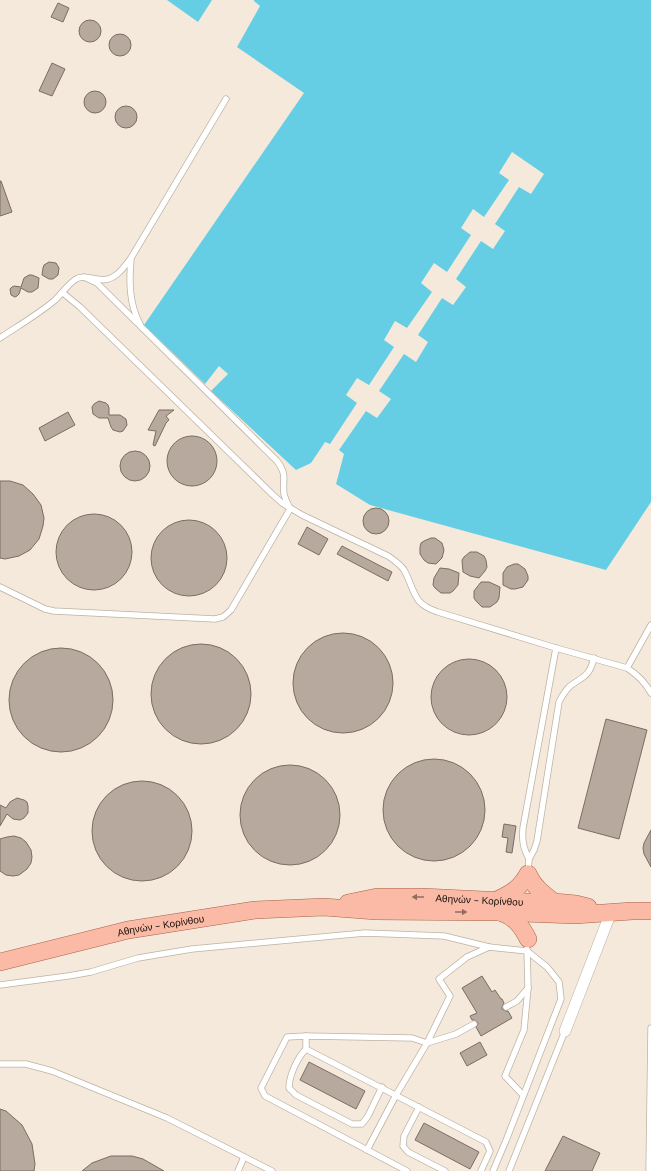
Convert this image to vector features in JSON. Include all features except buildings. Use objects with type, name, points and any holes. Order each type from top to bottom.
[{"type":"main road","points":[[527,907],[523,882],[497,906],[517,921],[523,930],[527,907],[532,882],[553,908],[537,922],[531,930],[527,907]]},
{"type":"main road","name":"Αθηνών - Κορίνθου","points":[[0,962],[128,930],[255,910],[324,907],[377,897],[422,897],[497,906],[553,908],[574,915],[632,911],[651,912]]},
{"type":"street","points":[[565,1031],[611,912]]},
{"type":"lane","points":[[0,338],[53,302],[74,280],[84,277],[109,280],[116,276],[131,258],[226,99]]},
{"type":"lane","points":[[131,258],[129,274],[130,292],[137,319],[144,330]]},
{"type":"lane","points":[[84,277],[97,283],[277,461],[283,468],[285,475],[284,494],[290,509]]},
{"type":"lane","points":[[62,293],[80,307],[272,494],[290,509],[396,561],[404,569],[420,602],[428,608],[556,648],[627,668],[635,673],[648,686],[651,693]]},
{"type":"lane","points":[[0,587],[45,609],[54,611],[215,619],[223,617],[231,610],[290,509]]},
{"type":"lane","points":[[627,668],[651,625]]},
{"type":"lane","points":[[523,1095],[505,1076],[524,1030],[528,988],[527,907],[524,849],[522,839],[556,648]]},
{"type":"lane","points":[[493,1171],[561,999],[559,982],[547,968],[527,907],[534,850],[537,841],[559,702],[569,687],[586,676],[590,671],[594,658]]},
{"type":"lane","points":[[367,1150],[396,1095],[427,1043],[450,996],[439,979],[467,957],[489,947],[527,907]]},
{"type":"lane","points":[[0,985],[91,972],[138,958],[192,949],[365,932],[444,936],[489,947]]},
{"type":"lane","points":[[506,1007],[517,1001],[528,988]]},
{"type":"lane","points":[[407,1171],[265,1096],[261,1088],[287,1037],[412,1038],[427,1043],[456,1034],[474,1024]]},
{"type":"lane","points":[[649,1171],[651,1028]]},
{"type":"lane","points":[[510,1171],[565,1031]]},
{"type":"lane","points":[[306,1036],[306,1049],[302,1053],[289,1080],[288,1088],[296,1095],[352,1124],[362,1124],[368,1116],[382,1087]]},
{"type":"lane","points":[[306,1049],[486,1142],[490,1151],[481,1171]]},
{"type":"lane","points":[[0,1064],[26,1064],[52,1071],[168,1118],[272,1171]]},
{"type":"lane","points":[[419,1107],[404,1136],[403,1146],[408,1152],[446,1171]]},
{"type":"lane","points":[[238,1171],[244,1157]]},
{"type":"water","points":[[167,0],[212,0],[198,22]]},
{"type":"water","points":[[254,0],[651,0],[651,502],[606,570],[370,505],[336,484],[344,454],[339,450],[366,411],[377,418],[391,399],[379,391],[404,354],[416,362],[428,342],[418,335],[442,298],[453,305],[466,287],[456,279],[481,241],[493,249],[505,231],[495,224],[519,187],[531,194],[544,174],[512,152],[499,173],[509,180],[484,217],[473,209],[461,228],[471,235],[447,272],[434,263],[421,283],[432,292],[407,328],[395,321],[384,340],[394,347],[369,385],[357,378],[346,395],[357,403],[330,444],[325,442],[311,463],[296,470],[211,391],[228,374],[219,366],[205,384],[144,325],[304,93],[237,47],[260,6]]}]
